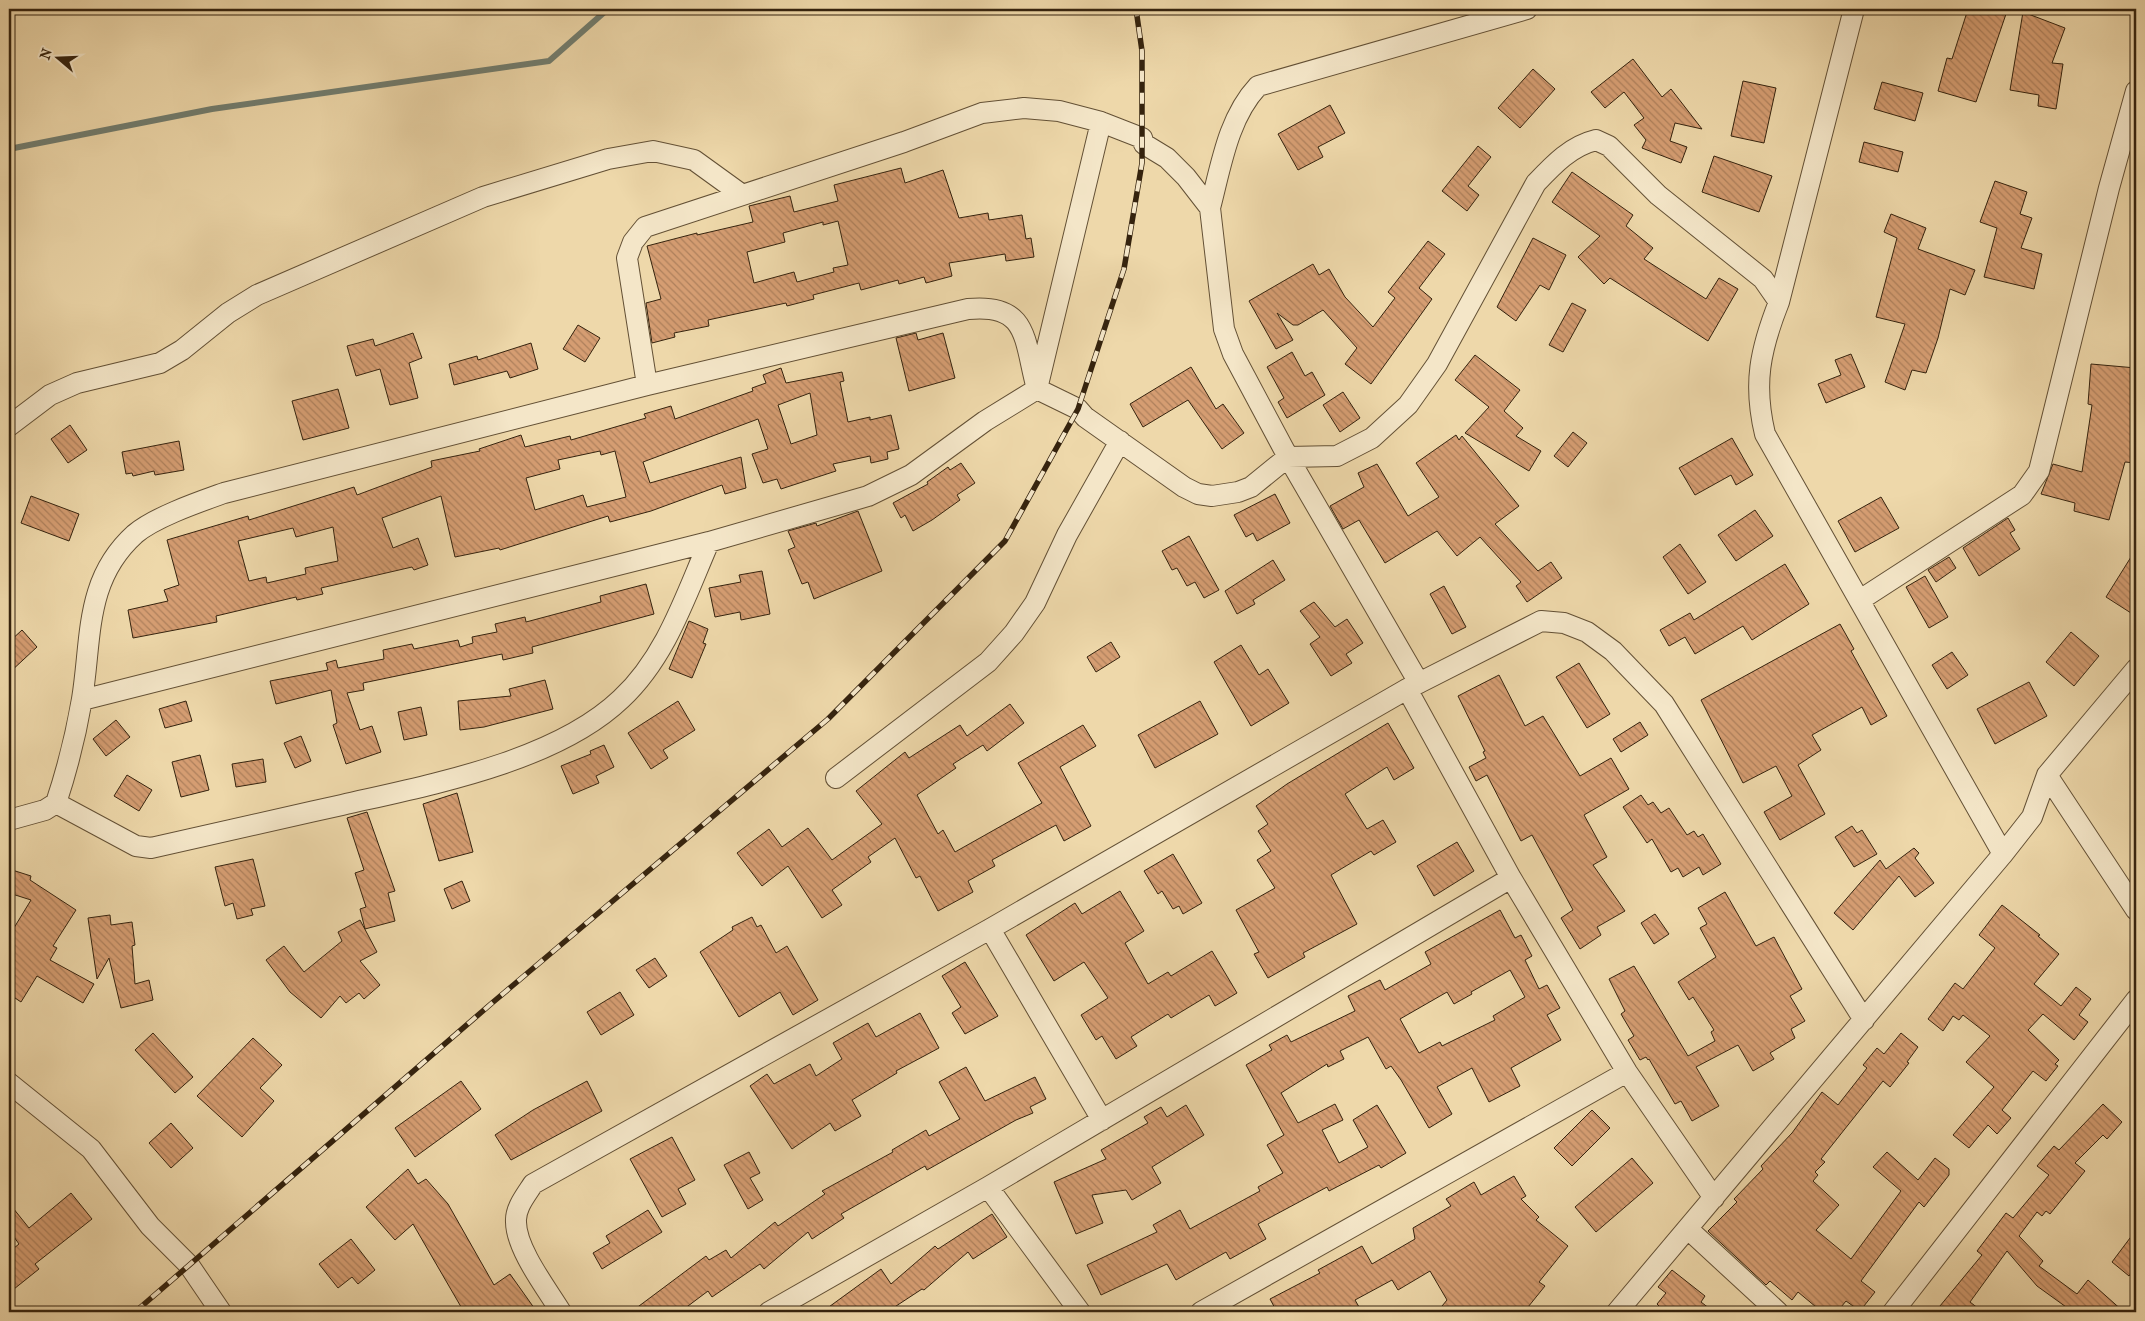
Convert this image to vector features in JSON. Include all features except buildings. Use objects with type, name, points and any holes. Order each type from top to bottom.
[{"type":"street","points":[[1527,9],[1258,86],[1244,100],[1234,122],[1210,208],[1224,329],[1243,374],[1413,686],[1510,878],[1627,1072],[1714,1198]]},
{"type":"street","points":[[1854,9],[1779,302],[1768,329],[1759,368],[1759,406],[1766,434],[2003,854]]},
{"type":"street","points":[[1860,600],[2022,495],[2039,471],[2109,188],[2136,91]]},
{"type":"street","points":[[647,385],[627,258],[633,242],[645,227],[904,142],[982,113],[1033,109],[1059,111],[1101,122],[1142,138],[1144,144],[1167,158],[1186,176],[1210,208]]},
{"type":"street","points":[[82,700],[709,542],[868,496],[911,475],[985,421],[1037,389],[1101,122]]},
{"type":"street","points":[[1037,389],[1078,409],[1085,417],[1184,487],[1198,494],[1212,496],[1251,487],[1288,457],[1338,456],[1372,438],[1408,406],[1437,364],[1536,183],[1558,160],[1582,143],[1596,140],[1609,146],[1658,195],[1763,279],[1779,302]]},
{"type":"street","points":[[9,426],[50,395],[77,383],[160,363],[182,350],[228,313],[257,295],[483,197],[523,184],[608,159],[653,151],[694,160],[741,194]]},
{"type":"street","points":[[9,820],[45,810],[56,803],[82,700],[93,607],[100,582],[115,555],[136,533],[182,508],[224,493],[647,385],[968,309],[989,307],[1007,313],[1021,324],[1037,389]]},
{"type":"street","points":[[836,778],[988,662],[1014,633],[1035,603],[1067,535],[1120,441]]},
{"type":"street","points":[[56,803],[130,843],[151,848],[433,784],[487,768],[550,745],[593,723],[622,698],[648,669],[669,634],[709,542]]},
{"type":"street","points":[[561,1312],[519,1241],[515,1221],[520,1203],[533,1184],[990,929],[1413,686],[1541,622],[1564,623],[1587,632],[1613,651],[1664,704],[1864,1020]]},
{"type":"street","points":[[1617,1312],[2003,854],[2032,817],[2047,775],[2136,669]]},
{"type":"street","points":[[2047,775],[2136,910]]},
{"type":"street","points":[[769,1312],[988,1187],[1510,878]]},
{"type":"street","points":[[990,929],[1102,1120]]},
{"type":"street","points":[[1893,1312],[2136,1000]]},
{"type":"street","points":[[1201,1312],[1627,1072]]},
{"type":"street","points":[[9,1083],[91,1149],[150,1226],[189,1265],[221,1312]]},
{"type":"street","points":[[988,1187],[1080,1312]]},
{"type":"street","points":[[1688,1229],[1778,1312]]},
{"type":"waterway","points":[[9,149],[212,109],[549,61],[608,9]]},
{"type":"railway","points":[[135,1312],[492,1003],[828,719],[1005,541],[1078,409],[1124,269],[1142,163],[1142,51],[1136,9]]}]
